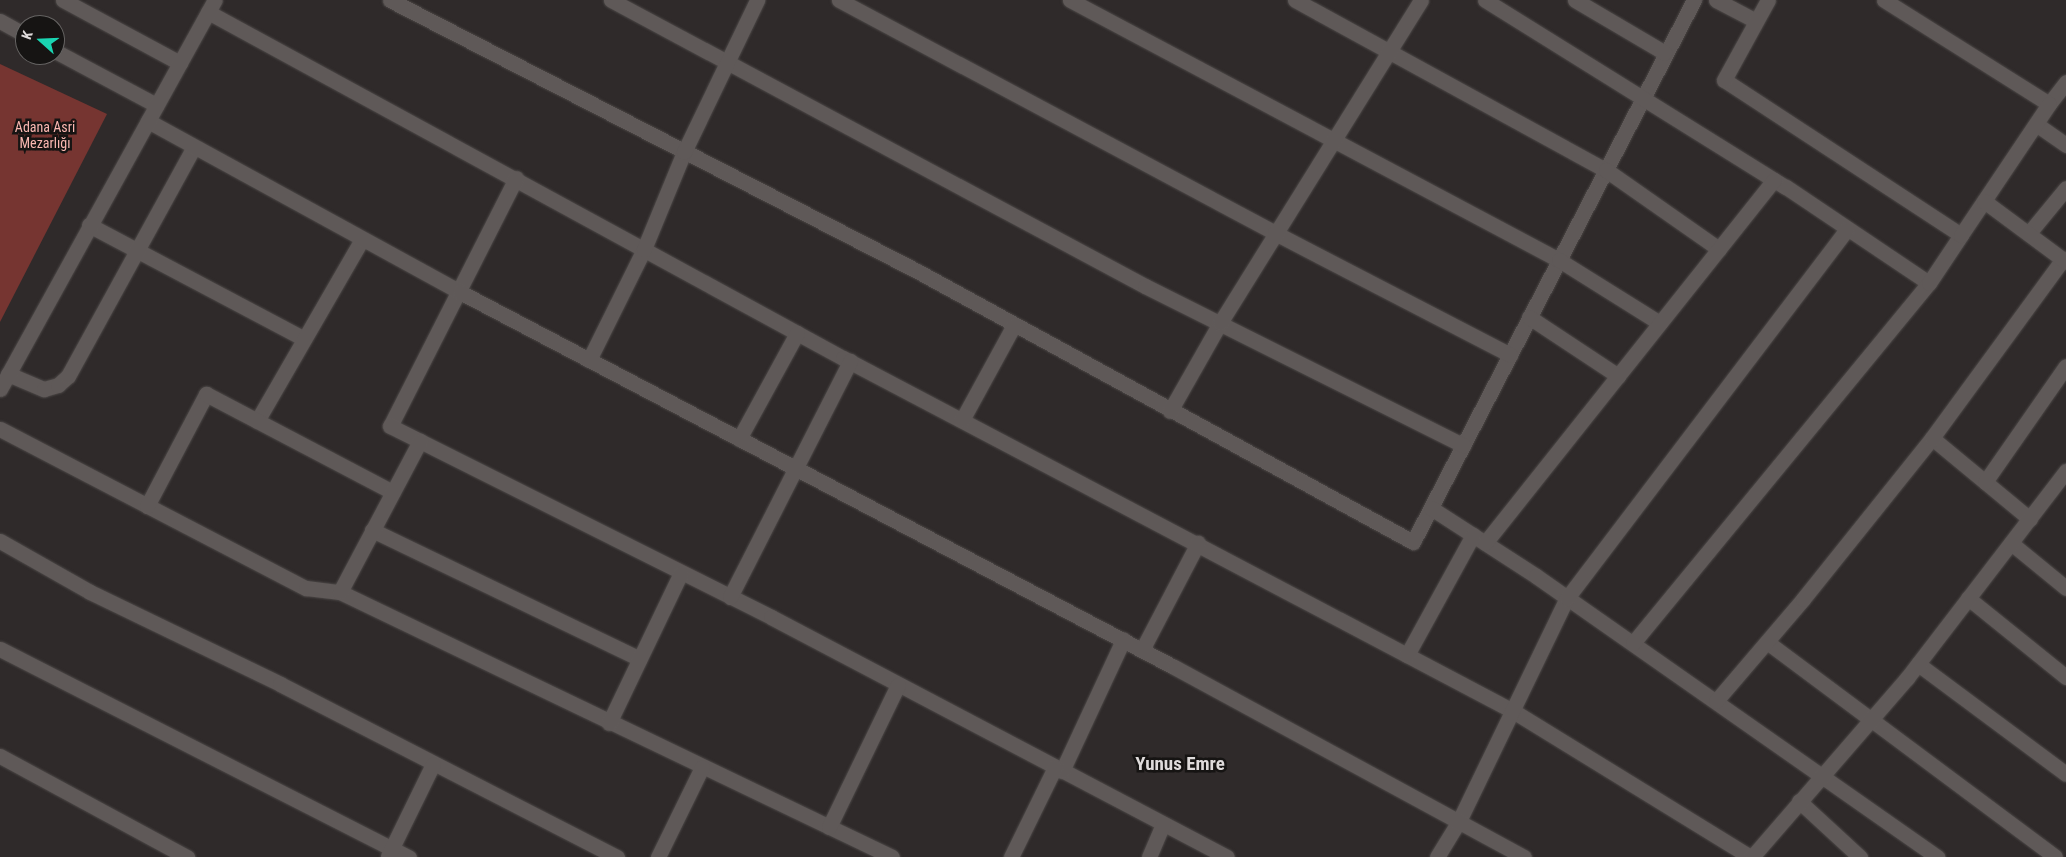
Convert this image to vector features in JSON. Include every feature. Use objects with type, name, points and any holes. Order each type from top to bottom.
[{"type":"street","points":[[63,0],[180,63]]},
{"type":"street","points":[[390,0],[919,272],[1170,411],[1413,542],[1694,0]]},
{"type":"street","points":[[611,0],[1220,323],[1464,445]]},
{"type":"street","points":[[589,360],[644,249],[684,152],[757,0]]},
{"type":"street","points":[[839,0],[1275,233],[1510,355]]},
{"type":"street","points":[[1070,0],[1559,260],[1660,324]]},
{"type":"street","points":[[1294,0],[1389,54],[1606,170],[1719,249]]},
{"type":"street","points":[[1170,411],[1220,323],[1421,0]]},
{"type":"street","points":[[1485,0],[1774,180],[1929,283]]},
{"type":"street","points":[[1575,0],[1665,53]]},
{"type":"street","points":[[1716,0],[1756,21]]},
{"type":"street","points":[[1768,0],[1724,80],[1961,235]]},
{"type":"street","points":[[1884,0],[2049,104]]},
{"type":"street","points":[[0,389],[89,225],[212,6],[516,178],[797,333],[1198,543],[1512,711],[1751,857],[1918,664],[2066,471]]},
{"type":"street","points":[[0,21],[15,29]]},
{"type":"street","points":[[65,56],[156,105]]},
{"type":"street","points":[[1633,643],[1929,283],[2049,104],[2066,82]]},
{"type":"street","points":[[148,121],[460,292],[1124,640],[1524,857]]},
{"type":"street","points":[[2036,124],[2066,145]]},
{"type":"street","points":[[8,374],[37,389],[51,388],[63,381],[194,147]]},
{"type":"street","points":[[516,178],[460,292],[390,426],[730,597],[1227,857]]},
{"type":"street","points":[[1408,655],[1479,539],[1618,376],[1774,180]]},
{"type":"street","points":[[2029,234],[2066,188]]},
{"type":"street","points":[[1716,701],[1767,642],[1932,438],[2065,260],[1984,201]]},
{"type":"street","points":[[89,225],[304,340]]},
{"type":"street","points":[[1437,857],[1459,821],[1567,598],[1847,229]]},
{"type":"street","points":[[257,421],[362,239]]},
{"type":"street","points":[[1530,317],[1618,376]]},
{"type":"street","points":[[962,420],[1014,325]]},
{"type":"street","points":[[739,439],[797,333]]},
{"type":"street","points":[[730,597],[850,361]]},
{"type":"street","points":[[1985,482],[2066,366]]},
{"type":"street","points":[[147,506],[206,394],[392,492]]},
{"type":"street","points":[[0,429],[306,588],[340,592],[609,723],[892,857]]},
{"type":"street","points":[[1932,438],[2030,518]]},
{"type":"street","points":[[340,592],[420,441]]},
{"type":"street","points":[[1431,508],[1633,643],[1938,857]]},
{"type":"street","points":[[372,530],[640,658]]},
{"type":"street","points":[[0,540],[90,592],[280,684],[616,857]]},
{"type":"street","points":[[1142,650],[1198,543]]},
{"type":"street","points":[[2011,543],[2066,588]]},
{"type":"street","points":[[609,723],[681,572]]},
{"type":"street","points":[[1968,598],[2066,677]]},
{"type":"street","points":[[1012,857],[1124,640]]},
{"type":"street","points":[[1767,642],[2055,857]]},
{"type":"street","points":[[0,649],[389,853],[409,857]]},
{"type":"street","points":[[1918,664],[2066,774]]},
{"type":"street","points":[[829,827],[898,684]]},
{"type":"street","points":[[0,756],[188,857]]},
{"type":"street","points":[[389,853],[433,764]]},
{"type":"street","points":[[658,857],[702,767]]},
{"type":"street","points":[[1799,801],[1860,857]]},
{"type":"street","points":[[1148,857],[1163,824]]},
{"type":"green space","name":"Adana Asri Mezarlığı","points":[[0,64],[107,114],[0,322]]},
{"type":"district","name":"Yunus Emre","points":[[1180,764]]}]
